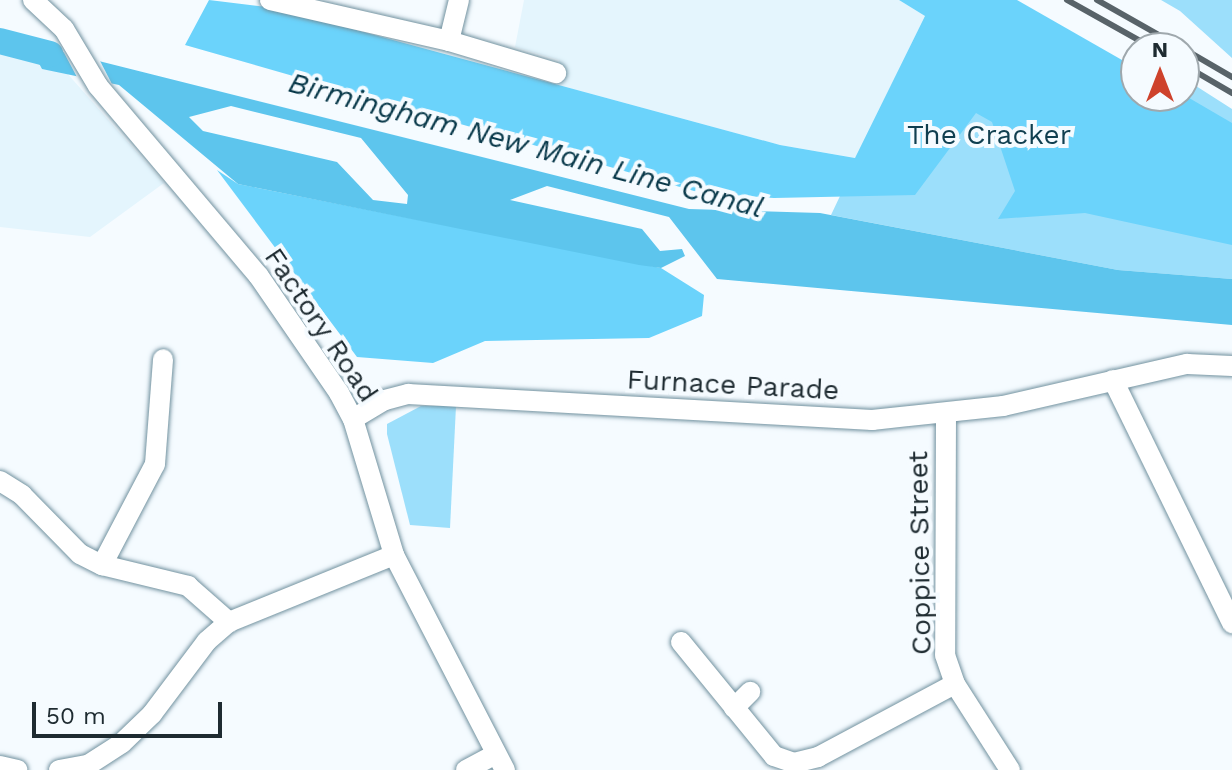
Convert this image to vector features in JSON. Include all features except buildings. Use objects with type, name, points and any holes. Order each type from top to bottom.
[{"type":"street","name":"Factory Road","points":[[33,0],[64,29],[98,86],[258,275],[353,419],[394,555],[501,762]]},
{"type":"street","points":[[270,0],[449,41],[556,73]]},
{"type":"street","points":[[449,41],[459,0]]},
{"type":"street","points":[[102,565],[155,464],[163,359]]},
{"type":"street","name":"Furnace Parade","points":[[353,419],[385,400],[408,394],[872,420],[946,414],[1187,364],[1232,366]]},
{"type":"street","points":[[1113,380],[1232,623]]},
{"type":"street","name":"Coppice Street","points":[[946,414],[945,655],[955,684],[1010,770]]},
{"type":"street","points":[[0,481],[22,495],[80,554],[102,565],[188,586],[229,622]]},
{"type":"street","points":[[59,770],[88,765],[122,743],[152,714],[207,641],[229,622],[394,555]]},
{"type":"street","points":[[681,642],[774,756],[794,763],[818,757],[955,684]]},
{"type":"street","points":[[734,708],[750,692]]},
{"type":"street","points":[[466,770],[501,762]]},
{"type":"street","points":[[0,766],[18,770]]},
{"type":"shaded area","points":[[209,0],[275,8],[780,145],[855,158],[925,16],[899,0],[1017,0],[1120,59],[1120,112],[1200,112],[1200,104],[1232,123],[1232,245],[1085,213],[998,219],[1015,191],[992,122],[976,113],[915,195],[774,198],[701,193],[185,45]]},
{"type":"shaded area","points":[[524,0],[899,0],[925,16],[856,158],[780,145],[555,84],[559,60],[515,47]]},
{"type":"shaded area","points":[[15,45],[47,48],[689,209],[820,213],[1118,270],[1232,279],[1232,325],[717,279],[669,217],[547,186],[510,200],[642,229],[660,251],[682,249],[685,256],[661,268],[639,265],[238,184],[119,85],[42,69],[35,56]],"holes":[[[231,106],[361,138],[408,195],[407,204],[373,200],[337,162],[203,131],[189,117]]]},
{"type":"shaded area","points":[[0,48],[35,56],[42,69],[66,72],[164,183],[90,237],[0,227]]},
{"type":"shaded area","points":[[217,170],[238,184],[661,268],[704,295],[702,316],[649,338],[485,341],[433,363],[357,357]]},
{"type":"green space","name":"The Cracker","points":[[933,0],[1120,88],[1120,112],[1200,112],[1200,89],[1232,109],[1232,279],[1118,270],[831,215]]},
{"type":"green space","points":[[1161,0],[1232,0],[1232,58],[1180,11]]},
{"type":"green space","points":[[421,406],[456,406],[450,528],[410,525],[387,434],[387,424]]},
{"type":"pier","points":[[61,47],[98,57],[113,86],[78,79]]},
{"type":"waterway","name":"Birmingham New Main Line Canal","points":[[0,41],[50,54]]},
{"type":"railway","points":[[1067,0],[1124,32]]},
{"type":"railway","points":[[1097,0],[1154,32]]},
{"type":"railway","points":[[1200,58],[1232,77]]},
{"type":"railway","points":[[1200,74],[1232,93]]}]
